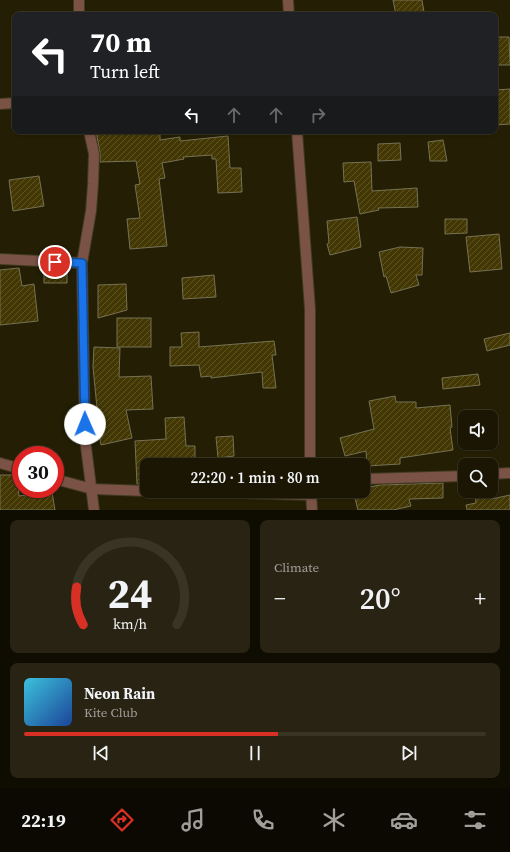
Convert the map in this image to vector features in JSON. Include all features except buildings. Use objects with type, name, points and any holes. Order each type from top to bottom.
[{"type":"street","points":[[79,0],[79,12]]},
{"type":"street","points":[[288,0],[289,12]]},
{"type":"street","points":[[0,104],[12,103]]},
{"type":"street","points":[[90,134],[94,154],[93,184],[91,211],[82,263],[85,439],[94,510]]},
{"type":"street","points":[[297,134],[310,309],[310,458]]},
{"type":"street","points":[[0,259],[82,263]]},
{"type":"street","points":[[0,463],[12,466]]},
{"type":"street","points":[[498,474],[510,473]]},
{"type":"street","points":[[370,480],[458,476]]},
{"type":"street","points":[[64,481],[92,489],[140,491]]},
{"type":"street","points":[[311,498],[312,510]]},
{"type":"route","points":[[55,262],[82,263],[85,424]]}]
